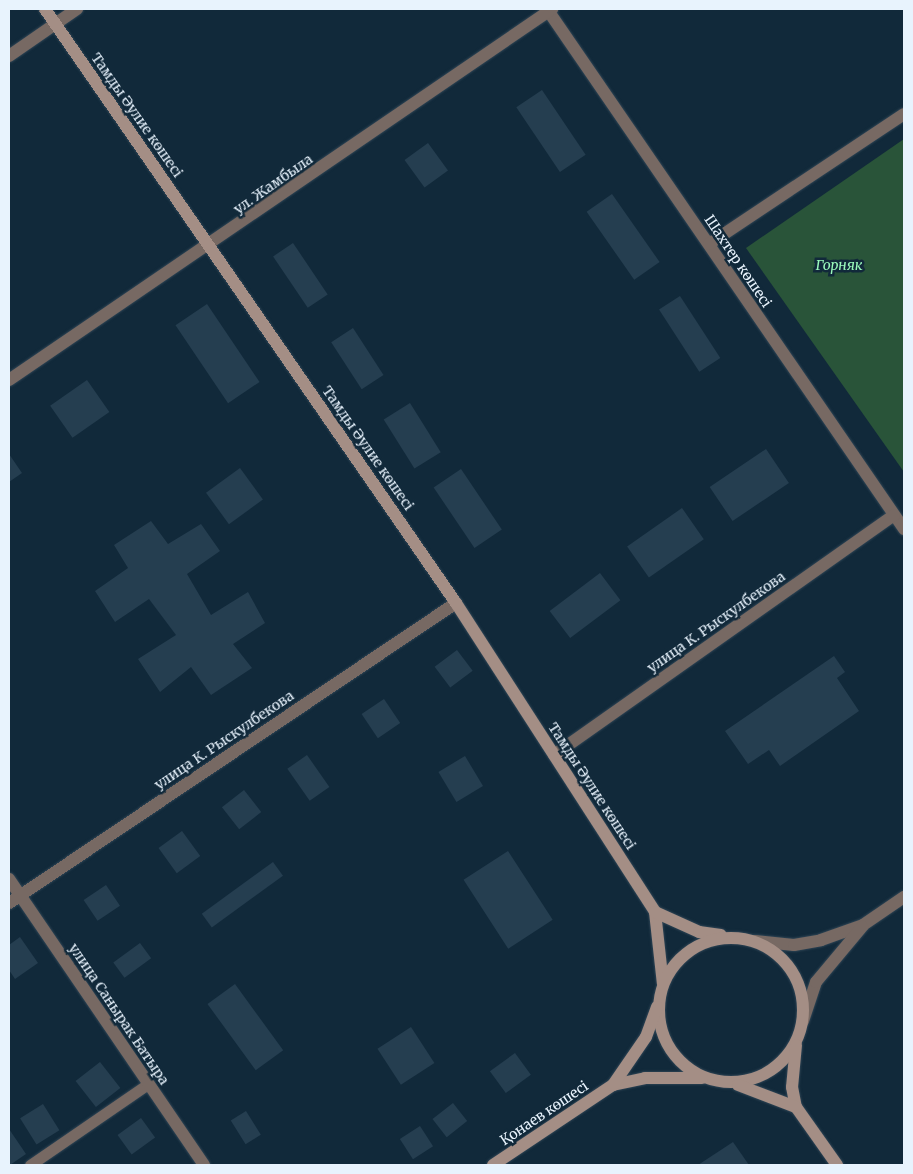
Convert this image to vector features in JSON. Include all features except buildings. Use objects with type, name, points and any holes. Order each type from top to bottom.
[{"type":"street","name":"Тамды Әулие көшесі","points":[[45,9],[456,603],[656,912]]},
{"type":"street","points":[[9,56],[77,9]]},
{"type":"street","name":"Шахтер көшесі","points":[[549,10],[904,529]]},
{"type":"street","name":"ул. Жамбыла","points":[[9,380],[209,246],[549,10]]},
{"type":"street","points":[[709,244],[904,114]]},
{"type":"street","name":"улица К. Рыскулбекова","points":[[554,755],[894,515]]},
{"type":"street","name":"улица К. Рыскулбекова","points":[[9,903],[456,603]]},
{"type":"street","name":"улица Санырак Батыра","points":[[9,879],[204,1165]]},
{"type":"street","points":[[836,1165],[796,1107],[792,1087],[797,1040],[816,982],[863,925],[904,898]]},
{"type":"street","points":[[663,984],[656,912],[700,932],[794,945],[863,925]]},
{"type":"street","points":[[737,937],[713,939],[692,948],[674,964],[663,984],[659,1002],[660,1026],[670,1049],[686,1067],[708,1079],[728,1082],[774,1096],[796,1107]]},
{"type":"street","points":[[755,941],[777,953],[793,972],[802,996],[803,1021]]},
{"type":"street","name":"Қонаев көшесі","points":[[493,1165],[613,1085],[646,1037],[659,1002]]},
{"type":"street","points":[[728,1082],[769,1072],[797,1040]]},
{"type":"street","name":"Қонаев көшесі","points":[[613,1085],[667,1076],[708,1079]]},
{"type":"lane","points":[[30,1165],[148,1084]]},
{"type":"green space","name":"Горняк","points":[[904,139],[904,472],[746,248]]}]
